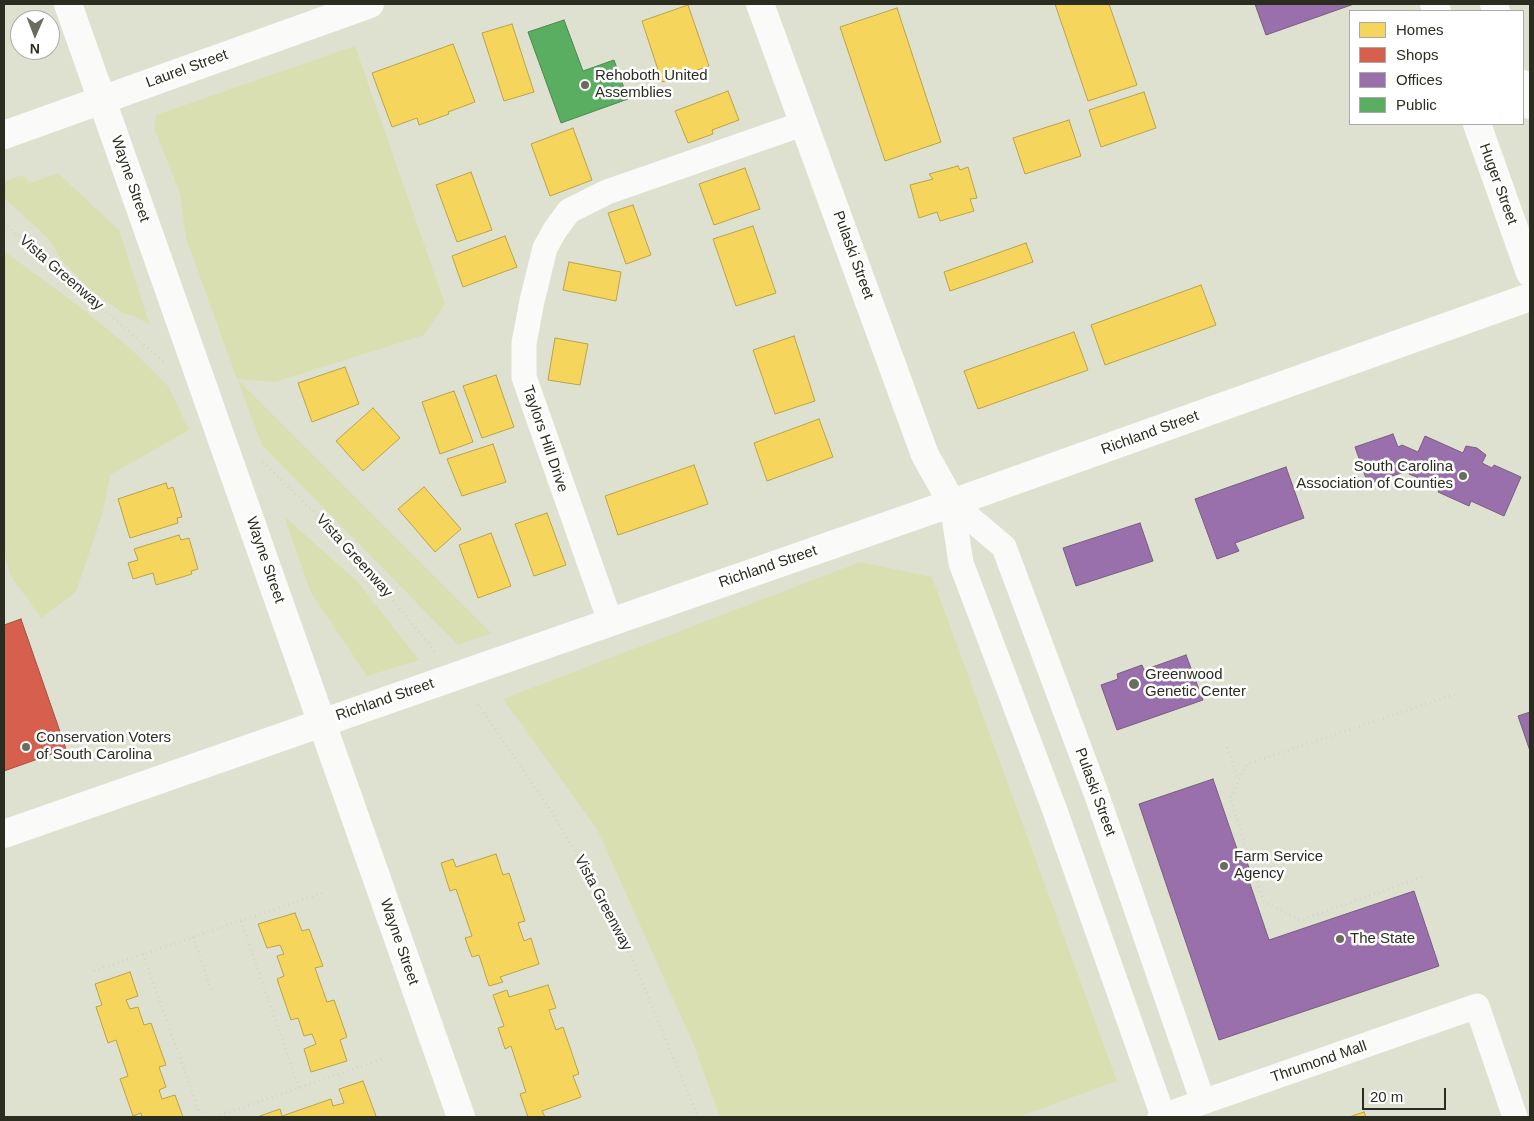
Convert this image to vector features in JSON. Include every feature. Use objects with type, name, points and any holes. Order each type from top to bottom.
[{"type":"main road","name":"Wayne Street","points":[[68,4],[461,1117]]},
{"type":"main road","name":"Laurel Street","points":[[4,135],[370,4]]},
{"type":"main road","name":"Pulaski Street","points":[[760,4],[925,455],[952,503]]},
{"type":"main road","points":[[1524,87],[1530,105]]},
{"type":"main road","name":"Huger Street","points":[[1477,125],[1530,273]]},
{"type":"main road","name":"Richland Street","points":[[4,834],[952,503],[1530,297]]},
{"type":"street","name":"Taylors Hill Drive","points":[[610,622],[524,377],[524,343],[532,301],[546,248],[555,230],[569,211],[600,196],[805,124]]},
{"type":"street","name":"Pulaski Street","points":[[952,503],[1004,547],[1096,793],[1203,1102]]},
{"type":"street","name":"Pulaski Street","points":[[952,503],[961,562],[1058,817],[1162,1117]]},
{"type":"street","name":"Thrumond Mall","points":[[1162,1117],[1477,1006],[1515,1117]]},
{"type":"path","name":"Vista Greenway","points":[[4,223],[164,362]]},
{"type":"path","name":"Vista Greenway","points":[[263,462],[334,531],[438,655]]},
{"type":"path","points":[[1422,877],[1301,920],[1264,902],[1230,798],[1247,764],[1456,694]]},
{"type":"path","name":"Vista Greenway","points":[[478,704],[553,814],[584,866],[631,956],[698,1117]]},
{"type":"path","points":[[1227,747],[1239,781]]},
{"type":"path","points":[[94,971],[322,893]]},
{"type":"path","points":[[241,921],[299,1088]]},
{"type":"path","points":[[193,937],[212,992]]},
{"type":"path","points":[[143,954],[201,1117]]},
{"type":"path","points":[[215,1117],[382,1059]]},
{"type":"green space","points":[[355,46],[445,304],[424,335],[275,382],[237,379],[186,238],[180,193],[154,128],[156,115]]},
{"type":"green space","points":[[58,173],[119,230],[150,325],[134,316],[123,313],[88,288],[61,259],[48,238],[4,198],[4,182],[22,175],[30,183]]},
{"type":"green space","points":[[4,251],[80,307],[129,347],[169,387],[189,430],[110,475],[103,512],[76,592],[41,618],[10,575],[4,552]]},
{"type":"green space","points":[[237,379],[491,633],[458,645],[262,445]]},
{"type":"green space","points":[[284,516],[358,582],[419,660],[367,676],[311,593]]},
{"type":"green space","points":[[860,562],[932,577],[1117,1081],[1018,1117],[720,1117],[693,1043],[597,829],[503,699]]},
{"type":"building: Homes","points":[[1055,4],[1109,4],[1137,85],[1088,101]]},
{"type":"building: Homes","points":[[688,5],[709,66],[662,82],[642,21]]},
{"type":"building: Homes","points":[[897,8],[941,142],[885,161],[840,27]]},
{"type":"building: Homes","points":[[512,24],[534,92],[504,101],[482,33]]},
{"type":"building: Homes","points":[[453,44],[475,102],[419,125],[417,118],[392,127],[372,73]]},
{"type":"building: Homes","points":[[728,91],[739,120],[712,130],[713,134],[688,143],[675,111]]},
{"type":"building: Homes","points":[[1144,92],[1156,128],[1101,147],[1089,110]]},
{"type":"building: Homes","points":[[1069,120],[1081,156],[1025,174],[1013,138]]},
{"type":"building: Homes","points":[[573,128],[592,180],[550,196],[531,144]]},
{"type":"building: Homes","points":[[958,166],[960,170],[968,167],[977,198],[970,199],[974,211],[940,221],[937,212],[919,218],[910,185],[933,179],[929,174]]},
{"type":"building: Homes","points":[[745,168],[760,209],[714,225],[699,184]]},
{"type":"building: Homes","points":[[471,172],[492,230],[457,242],[436,185]]},
{"type":"building: Homes","points":[[633,205],[651,255],[626,264],[608,213]]},
{"type":"building: Homes","points":[[753,226],[776,293],[736,306],[713,239]]},
{"type":"building: Homes","points":[[505,236],[517,267],[463,287],[452,256]]},
{"type":"building: Homes","points":[[1026,243],[1033,262],[950,291],[944,272]]},
{"type":"building: Homes","points":[[569,262],[621,272],[616,301],[563,290]]},
{"type":"building: Homes","points":[[1201,285],[1216,325],[1105,365],[1091,325]]},
{"type":"building: Homes","points":[[1074,332],[1088,370],[978,409],[964,371]]},
{"type":"building: Homes","points":[[794,336],[815,401],[775,414],[753,350]]},
{"type":"building: Homes","points":[[555,338],[588,344],[580,385],[548,380]]},
{"type":"building: Homes","points":[[345,367],[359,404],[312,422],[298,383]]},
{"type":"building: Homes","points":[[496,375],[514,427],[482,438],[463,386]]},
{"type":"building: Homes","points":[[454,391],[473,442],[440,454],[422,402]]},
{"type":"building: Homes","points":[[373,408],[400,438],[363,471],[336,441]]},
{"type":"building: Homes","points":[[819,419],[833,457],[767,481],[754,443]]},
{"type":"building: Homes","points":[[493,444],[506,482],[462,496],[447,459]]},
{"type":"building: Homes","points":[[694,465],[708,504],[618,535],[605,496]]},
{"type":"building: Homes","points":[[166,483],[168,489],[173,487],[182,517],[177,518],[178,523],[130,538],[118,499]]},
{"type":"building: Homes","points":[[424,487],[461,529],[435,552],[398,509]]},
{"type":"building: Homes","points":[[547,513],[566,565],[534,576],[515,524]]},
{"type":"building: Homes","points":[[491,533],[511,586],[478,598],[459,545]]},
{"type":"building: Homes","points":[[179,535],[181,540],[189,538],[198,569],[191,571],[192,574],[156,585],[153,573],[133,579],[128,563],[138,560],[134,549]]},
{"type":"building: Homes","points":[[496,854],[503,875],[509,873],[525,921],[518,923],[524,941],[531,938],[539,964],[500,977],[503,982],[489,986],[479,955],[472,957],[465,938],[472,936],[456,889],[450,891],[441,863],[453,859],[456,867]]},
{"type":"building: Homes","points":[[295,913],[302,931],[309,929],[323,966],[315,968],[327,1002],[334,1000],[347,1037],[340,1040],[347,1061],[311,1072],[304,1049],[316,1044],[312,1034],[304,1036],[298,1018],[291,1020],[277,979],[284,976],[277,956],[284,954],[280,945],[267,948],[258,924]]},
{"type":"building: Homes","points":[[130,972],[138,996],[126,1000],[130,1009],[138,1007],[144,1025],[151,1023],[166,1065],[159,1067],[166,1087],[159,1090],[162,1099],[175,1095],[183,1117],[142,1117],[141,1113],[133,1116],[120,1079],[128,1076],[116,1040],[108,1043],[96,1007],[102,1005],[95,984]]},
{"type":"building: Homes","points":[[548,985],[556,1008],[549,1010],[556,1030],[563,1027],[579,1074],[573,1076],[581,1097],[542,1111],[545,1117],[528,1117],[520,1094],[526,1092],[511,1046],[505,1049],[498,1028],[504,1026],[493,995],[507,990],[509,997]]},
{"type":"building: Homes","points":[[363,1081],[376,1116],[257,1117],[280,1109],[282,1116],[331,1099],[333,1106],[344,1103],[339,1089]]},
{"type":"building: Homes","points":[[1364,1112],[1366,1117],[1349,1117]]},
{"type":"building: Shops","points":[[21,619],[66,749],[4,771],[4,625]]},
{"type":"building: Offices","points":[[1255,4],[1354,4],[1266,35]]},
{"type":"building: Offices","points":[[1393,434],[1398,447],[1402,445],[1418,452],[1425,436],[1463,453],[1466,446],[1477,448],[1486,455],[1482,463],[1492,468],[1494,465],[1521,477],[1504,516],[1471,501],[1469,506],[1438,492],[1441,487],[1409,474],[1412,468],[1405,465],[1407,471],[1368,484],[1355,447]]},
{"type":"building: Offices","points":[[1286,467],[1304,518],[1235,543],[1239,551],[1217,559],[1195,499]]},
{"type":"building: Offices","points":[[1140,523],[1153,561],[1076,586],[1063,548]]},
{"type":"building: Offices","points":[[1186,655],[1203,700],[1117,730],[1101,685],[1118,679],[1117,674],[1142,665],[1144,670]]},
{"type":"building: Offices","points":[[1530,712],[1530,751],[1518,716]]},
{"type":"building: Offices","points":[[1213,779],[1238,852],[1243,850],[1250,871],[1246,872],[1269,940],[1414,891],[1439,966],[1219,1040],[1139,804]]},
{"type":"building: Public","name":"Rehoboth United Assemblies","points":[[564,20],[583,71],[614,60],[628,99],[561,123],[528,32]]},
{"type":"place","name":"Rehoboth United Assemblies","points":[[585,85]]},
{"type":"place","name":"South Carolina Association of Counties","points":[[1463,476]]},
{"type":"place","name":"Greenwood Genetic Center","points":[[1134,684]]},
{"type":"place","name":"Conservation Voters of South Carolina","points":[[26,747]]},
{"type":"place","name":"Farm Service Agency","points":[[1224,866]]},
{"type":"place","name":"The State","points":[[1340,939]]}]
